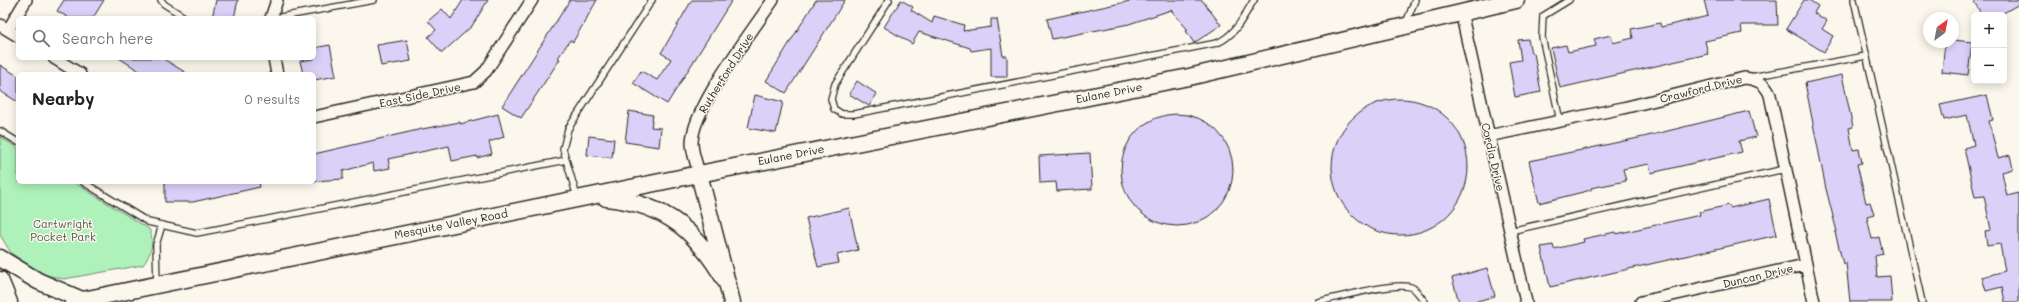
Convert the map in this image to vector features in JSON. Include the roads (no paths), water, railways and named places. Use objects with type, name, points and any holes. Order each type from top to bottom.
[{"type":"street","points":[[16,35],[4,28],[26,0]]},
{"type":"street","points":[[272,16],[277,0]]},
{"type":"street","name":"East Side Drive","points":[[316,117],[458,88],[474,82],[486,71],[532,0]]},
{"type":"street","name":"Rutherford Drive","points":[[699,174],[692,143],[698,117],[709,95],[773,0]]},
{"type":"street","name":"Eulane Drive","points":[[699,174],[1189,77],[1516,0]]},
{"type":"street","name":"Cordia Drive","points":[[1461,12],[1526,302]]},
{"type":"street","points":[[57,60],[77,72]]},
{"type":"street","points":[[274,60],[277,72]]},
{"type":"street","name":"Crawford Drive","points":[[1488,136],[1691,92],[1744,78],[1755,79],[1767,88],[1814,302]]},
{"type":"street","points":[[699,174],[732,302]]},
{"type":"street","name":"Mesquite Valley Road","points":[[78,301],[699,174]]},
{"type":"street","points":[[584,198],[627,200],[654,209],[672,219],[692,234],[706,251],[728,285]]},
{"type":"street","points":[[0,258],[38,281],[78,301]]},
{"type":"street","name":"Duncan Drive","points":[[1641,302],[1805,265]]},
{"type":"street","points":[[0,280],[9,302]]},
{"type":"lane","points":[[161,0],[164,4],[183,16]]},
{"type":"lane","points":[[286,16],[374,0]]},
{"type":"lane","points":[[584,198],[566,160],[563,149],[568,129],[652,0]]},
{"type":"lane","points":[[889,0],[835,84],[831,99],[834,109],[842,114],[854,114],[1217,43],[1227,39],[1234,32],[1254,0]]},
{"type":"lane","points":[[1405,26],[1415,0]]},
{"type":"lane","points":[[1560,121],[1542,37],[1542,25],[1543,16],[1569,0]]},
{"type":"lane","points":[[1854,0],[1922,302]]},
{"type":"lane","points":[[1744,78],[1866,56]]},
{"type":"lane","points":[[0,131],[16,141]]},
{"type":"lane","points":[[86,184],[148,222],[197,233],[566,160]]},
{"type":"lane","points":[[1510,231],[1785,169]]},
{"type":"lane","points":[[158,284],[156,245],[162,225]]},
{"type":"lane","points":[[1318,302],[1385,287],[1403,286],[1413,288],[1425,302]]},
{"type":"park label","name":"Cartwright Pocket Park","points":[[63,230]]}]
